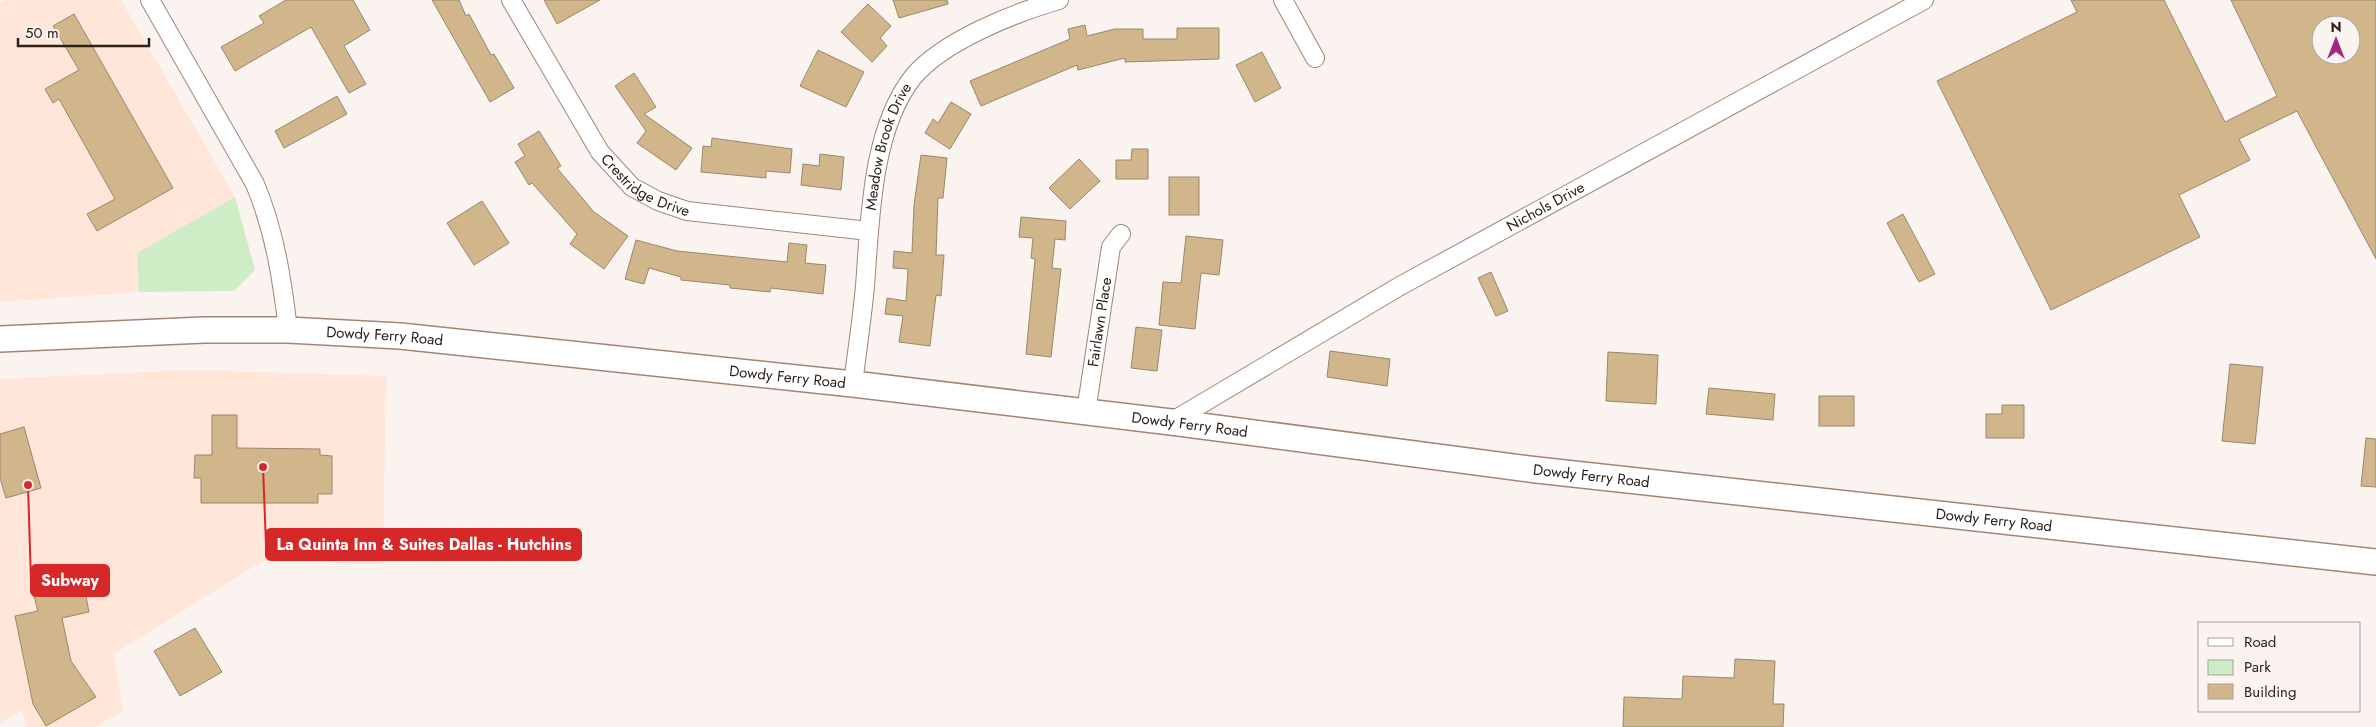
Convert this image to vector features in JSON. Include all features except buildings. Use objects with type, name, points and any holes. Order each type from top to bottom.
[{"type":"street","points":[[150,0],[255,184],[268,214],[279,261],[288,330]]},
{"type":"street","name":"Crestridge Drive","points":[[511,0],[600,152],[632,187],[658,201],[687,211],[870,231]]},
{"type":"street","name":"Meadow Brook Drive","points":[[853,384],[861,328],[875,179],[883,145],[901,95],[913,76],[961,40],[1001,20],[1059,0]]},
{"type":"street","points":[[1283,0],[1315,58]]},
{"type":"street","name":"Nichols Drive","points":[[1171,422],[1400,286],[1924,0]]},
{"type":"street","name":"Fairlawn Place","points":[[1086,412],[1111,247],[1121,234]]},
{"type":"street","name":"Dowdy Ferry Road","points":[[0,339],[128,332],[288,330],[400,336],[853,384],[1171,422],[1537,470],[2376,562]]},
{"type":"shaded area","points":[[7,0],[121,0],[235,197],[137,253],[139,292],[0,302],[0,4]]},
{"type":"shaded area","points":[[193,370],[386,376],[383,564],[263,561],[114,654],[123,711],[95,727],[26,727],[22,710],[0,723],[0,379]]},
{"type":"green space","points":[[235,197],[255,270],[234,291],[139,292],[137,253]]},
{"type":"place","name":"La Quinta Inn & Suites Dallas - Hutchins","points":[[263,467]]},
{"type":"place","name":"Subway","points":[[28,485]]}]
